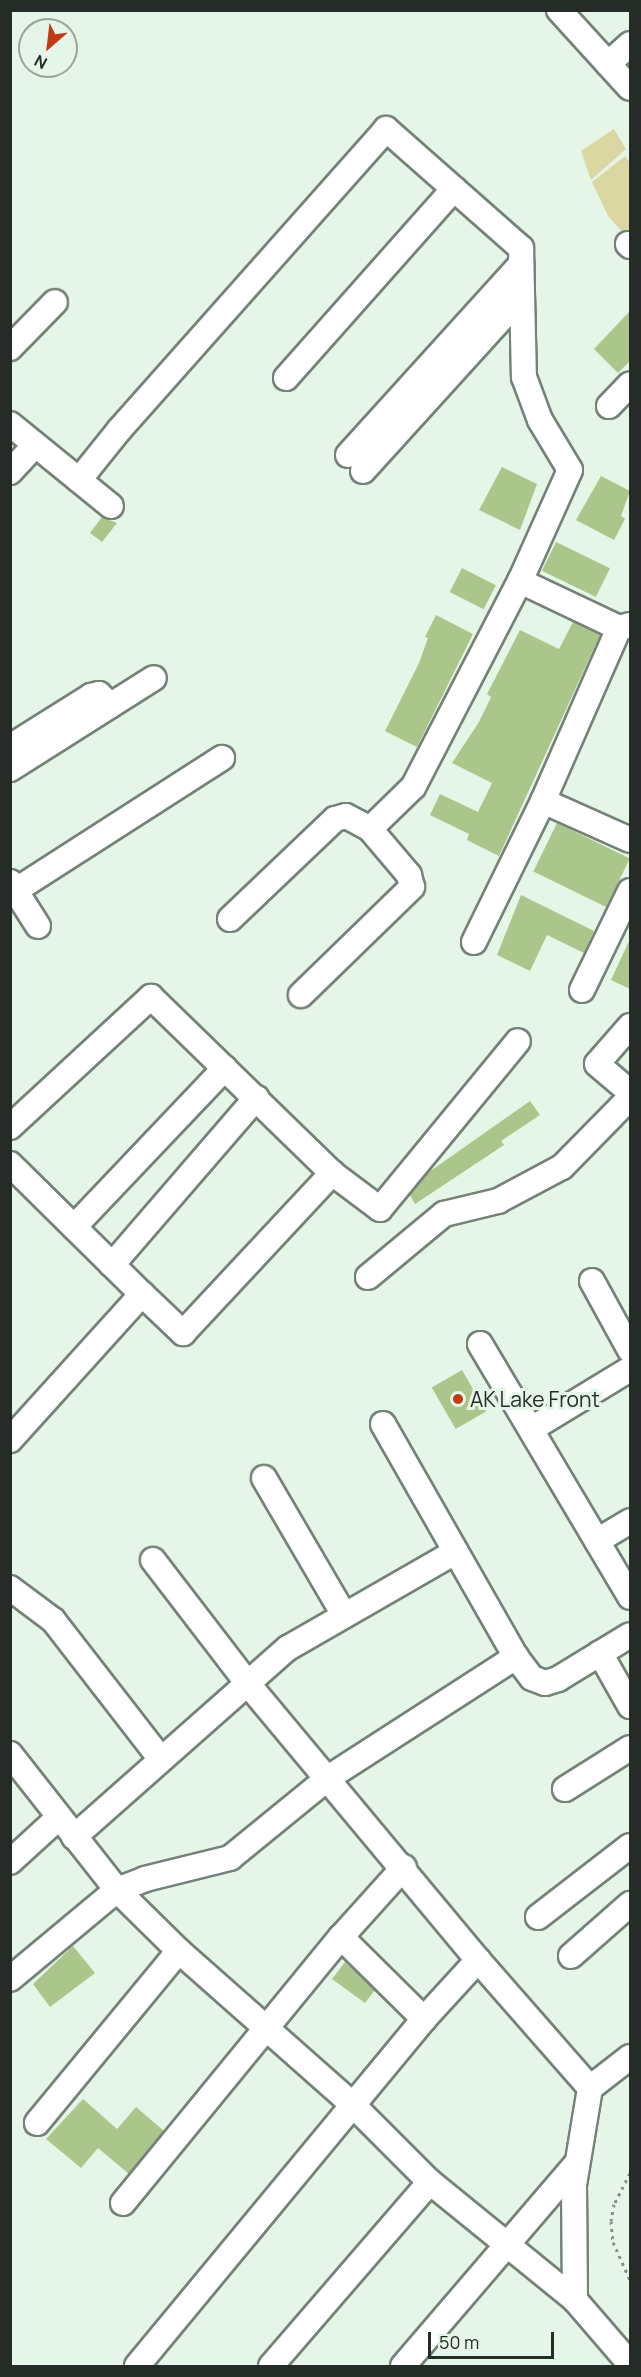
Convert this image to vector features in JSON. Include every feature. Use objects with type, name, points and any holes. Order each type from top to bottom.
[{"type":"street","points":[[559,10],[630,88]]},
{"type":"street","points":[[608,64],[630,44]]},
{"type":"street","points":[[79,480],[120,429],[386,129],[521,248],[520,298],[524,377],[540,420],[570,470],[520,581],[413,788],[370,829]]},
{"type":"street","points":[[286,378],[454,189]]},
{"type":"street","points":[[356,463],[394,421],[521,264]]},
{"type":"street","points":[[394,421],[520,298]]},
{"type":"street","points":[[10,348],[55,302]]},
{"type":"street","points":[[609,406],[630,384]]},
{"type":"street","points":[[10,424],[111,506]]},
{"type":"street","points":[[10,472],[35,445]]},
{"type":"street","points":[[474,942],[625,626],[520,581]]},
{"type":"street","points":[[10,769],[154,678]]},
{"type":"street","points":[[10,747],[91,696],[99,694],[110,706]]},
{"type":"street","points":[[38,926],[12,889],[222,759]]},
{"type":"street","points":[[543,801],[630,840]]},
{"type":"street","points":[[230,920],[335,819],[346,816],[370,829],[410,875],[411,887],[302,995]]},
{"type":"street","points":[[582,990],[630,891]]},
{"type":"street","points":[[10,1127],[151,998],[332,1173],[380,1209],[518,1041]]},
{"type":"street","points":[[368,1276],[444,1214],[498,1202],[562,1167],[627,1099],[597,1064],[630,1026]]},
{"type":"street","points":[[74,1227],[225,1068]]},
{"type":"street","points":[[112,1265],[256,1098]]},
{"type":"street","points":[[10,1164],[183,1333],[332,1173]]},
{"type":"street","points":[[592,1281],[630,1350]]},
{"type":"street","points":[[10,1440],[142,1294]]},
{"type":"street","points":[[480,1344],[533,1428],[630,1598]]},
{"type":"street","points":[[533,1428],[630,1368]]},
{"type":"street","points":[[382,1424],[516,1658],[532,1678],[545,1683],[558,1679],[630,1635]]},
{"type":"street","points":[[264,1479],[344,1615]]},
{"type":"street","points":[[597,1541],[630,1521]]},
{"type":"street","points":[[74,1837],[160,1758],[288,1648],[456,1552]]},
{"type":"street","points":[[153,1560],[248,1684],[404,1867],[478,1960],[590,2088]]},
{"type":"street","points":[[10,1588],[53,1620],[160,1758]]},
{"type":"street","points":[[600,1653],[630,1706]]},
{"type":"street","points":[[10,1979],[117,1890],[145,1879],[230,1858],[328,1778],[516,1658]]},
{"type":"street","points":[[565,1789],[630,1748]]},
{"type":"street","points":[[10,1754],[36,1783],[58,1818],[117,1890],[179,1951],[354,2106],[430,2182],[575,2300],[630,2364]]},
{"type":"street","points":[[10,1862],[58,1818]]},
{"type":"street","points":[[538,1917],[630,1846]]},
{"type":"street","points":[[123,2203],[340,1937],[404,1867]]},
{"type":"street","points":[[571,1956],[630,1904]]},
{"type":"street","points":[[340,1937],[424,2019]]},
{"type":"street","points":[[37,2123],[179,1951]]},
{"type":"street","points":[[137,2367],[424,2019],[478,1960]]},
{"type":"street","points":[[575,2300],[572,2240],[576,2164],[590,2088],[630,2057]]},
{"type":"street","points":[[403,2367],[576,2164]]},
{"type":"street","points":[[271,2367],[430,2182]]},
{"type":"path","points":[[630,2174],[614,2205],[611,2221],[613,2242],[630,2280]]},
{"type":"shaded area","points":[[614,129],[626,149],[591,180],[581,151]]},
{"type":"shaded area","points":[[625,156],[630,163],[630,233],[627,237],[608,216],[592,182]]},
{"type":"building","points":[[630,311],[630,361],[618,373],[594,349]]},
{"type":"building","points":[[502,467],[537,484],[520,530],[479,510]]},
{"type":"building","points":[[601,476],[630,491],[621,516],[625,519],[614,540],[576,520]]},
{"type":"building","points":[[102,517],[117,523],[102,542],[90,533]]},
{"type":"building","points":[[556,542],[610,568],[596,597],[542,571]]},
{"type":"building","points":[[462,568],[496,585],[484,609],[450,592]]},
{"type":"building","points":[[436,615],[473,634],[417,747],[385,731],[419,663],[428,638],[425,637]]},
{"type":"building","points":[[573,622],[600,635],[499,856],[467,840],[469,834],[430,815],[440,794],[478,812],[492,783],[452,763],[479,722],[491,697],[487,694],[520,630],[559,649]]},
{"type":"building","points":[[557,823],[630,859],[606,907],[533,872]]},
{"type":"building","points":[[521,895],[594,931],[584,953],[547,935],[530,971],[497,955]]},
{"type":"building","points":[[630,939],[630,989],[611,980]]},
{"type":"building","points":[[530,1101],[540,1115],[501,1141],[504,1145],[415,1204],[410,1195],[429,1172]]},
{"type":"building","name":"AK Lake Front","points":[[462,1370],[486,1412],[456,1429],[432,1388]]},
{"type":"building","points":[[73,1946],[95,1973],[50,2007],[33,1984]]},
{"type":"building","points":[[345,1962],[375,1990],[365,2003],[332,1979]]},
{"type":"building","points":[[83,2099],[117,2129],[136,2107],[164,2131],[129,2174],[98,2148],[81,2168],[46,2139]]},
{"type":"place","name":"AK Lake Front","points":[[458,1399]]}]
